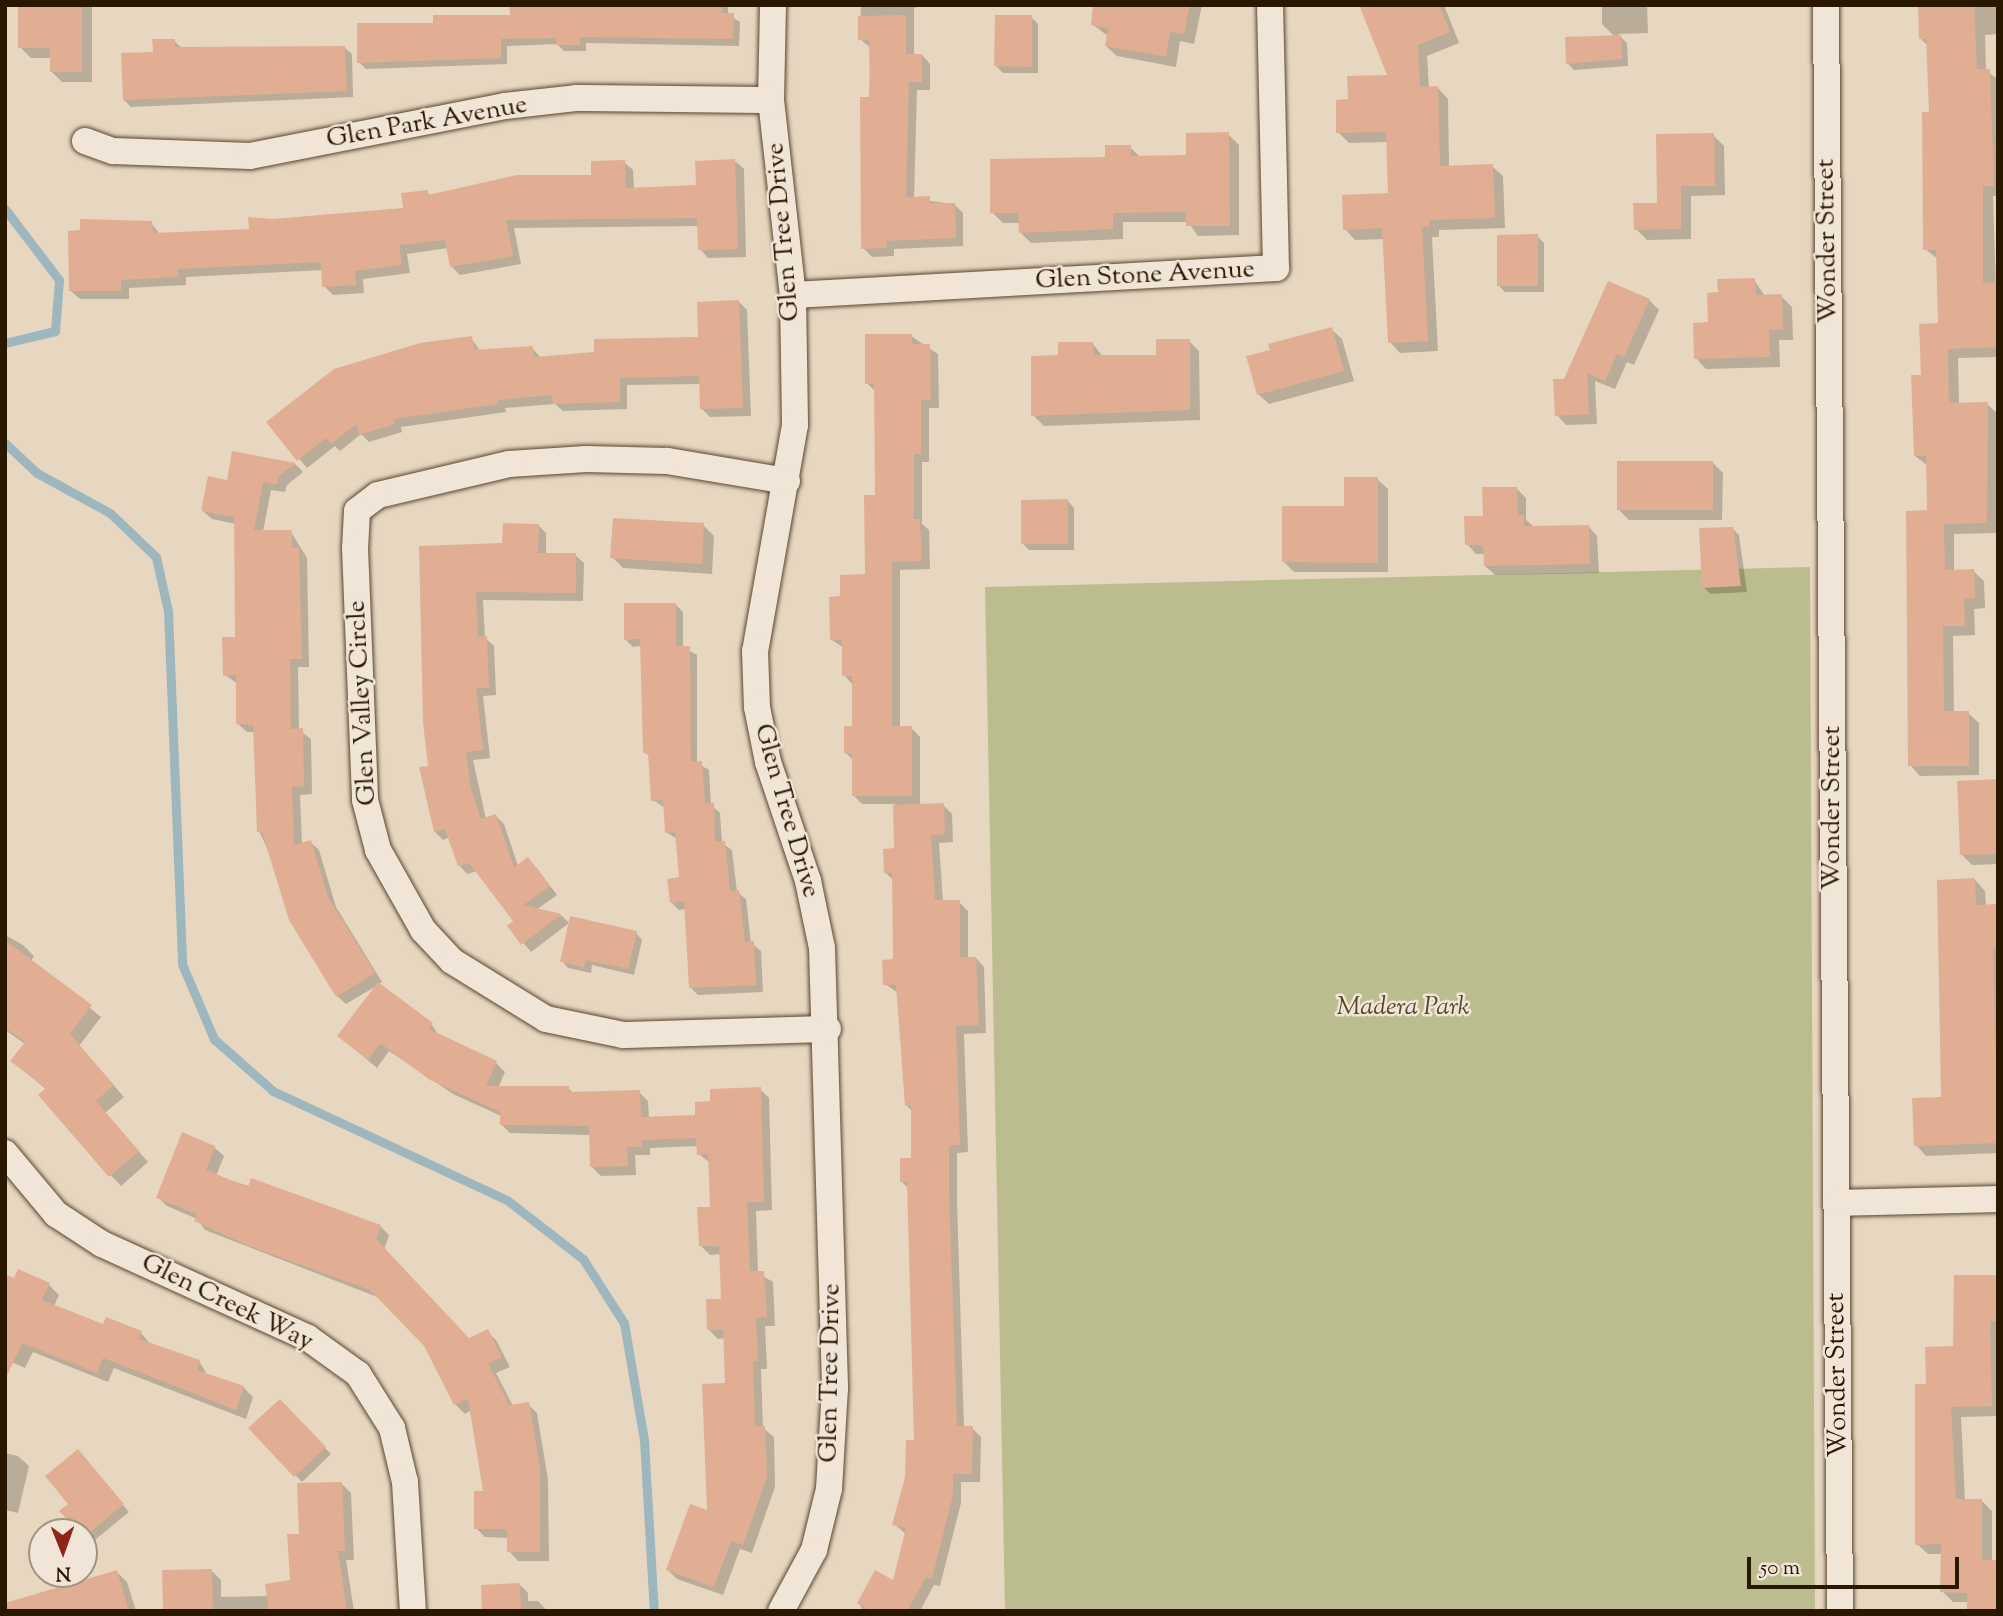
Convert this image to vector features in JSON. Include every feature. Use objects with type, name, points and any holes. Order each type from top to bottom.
[{"type":"street","name":"Glen Tree Drive","points":[[773,5],[771,100],[793,295],[795,425],[788,481],[758,627],[757,707],[768,762],[808,881],[822,947],[828,1029],[835,1433],[829,1489],[814,1550],[781,1611]]},
{"type":"street","name":"Glen Stone Avenue","points":[[793,295],[1276,268],[1270,5]]},
{"type":"street","name":"Wonder Street","points":[[1826,5],[1840,1611]]},
{"type":"street","name":"Glen Park Avenue","points":[[85,141],[113,151],[250,156],[505,106],[576,98],[771,100]]},
{"type":"street","name":"Glen Valley Circle","points":[[788,481],[667,461],[586,459],[509,464],[378,495],[356,511],[355,548],[365,800],[377,850],[423,930],[452,961],[546,1019],[623,1035],[828,1029]]},
{"type":"street","name":"Glen Creek Way","points":[[5,1153],[56,1214],[102,1244],[308,1338],[358,1374],[392,1428],[405,1482],[413,1611]]},
{"type":"street","points":[[1836,1203],[1998,1199]]},
{"type":"green space","name":"Madera Park","points":[[1810,567],[1815,1611],[1005,1611],[985,587]]},
{"type":"building","points":[[18,5],[82,5],[82,72],[50,72],[50,48],[18,48]]},
{"type":"building","points":[[509,5],[722,5],[722,13],[734,13],[733,39],[580,37],[580,45],[556,45],[556,38],[501,39],[501,58],[357,63],[357,23],[433,23],[433,15],[510,15]]},
{"type":"building","points":[[1093,5],[1190,5],[1184,34],[1170,32],[1166,57],[1105,46],[1108,28],[1091,25]]},
{"type":"building","points":[[1359,5],[1439,5],[1450,32],[1418,45],[1420,87],[1438,86],[1440,166],[1493,164],[1495,218],[1429,220],[1429,227],[1422,227],[1428,341],[1388,343],[1382,228],[1343,230],[1342,195],[1388,193],[1386,132],[1336,133],[1336,100],[1348,99],[1347,76],[1387,75]]},
{"type":"building","points":[[1918,5],[1974,5],[1977,69],[1990,69],[1994,186],[1983,186],[1983,283],[1996,282],[1998,347],[1948,349],[1949,403],[1988,402],[1987,523],[1944,524],[1945,570],[1974,569],[1975,598],[1964,599],[1965,626],[1943,626],[1944,711],[1969,711],[1969,766],[1908,766],[1906,511],[1927,510],[1926,456],[1914,456],[1911,375],[1921,375],[1919,324],[1938,323],[1936,250],[1923,250],[1922,112],[1929,112],[1926,39],[1919,39]]},
{"type":"building","points":[[906,15],[906,54],[922,54],[922,82],[909,82],[906,197],[930,196],[930,203],[955,203],[956,238],[886,241],[886,248],[861,249],[860,97],[870,97],[869,40],[858,40],[858,16]]},
{"type":"building","points":[[995,15],[1032,15],[1032,67],[994,66]]},
{"type":"building","points":[[1621,35],[1622,59],[1566,64],[1565,37]]},
{"type":"building","points":[[152,39],[175,39],[175,47],[345,46],[347,91],[123,100],[121,53],[153,52]]},
{"type":"building","points":[[1229,132],[1230,226],[1186,226],[1186,212],[1113,213],[1113,229],[1019,233],[1018,213],[990,213],[990,159],[1105,157],[1105,145],[1131,145],[1131,156],[1186,155],[1186,133]]},
{"type":"building","points":[[1714,133],[1715,186],[1681,186],[1681,229],[1634,230],[1633,203],[1657,203],[1656,134]]},
{"type":"building","points":[[735,159],[738,249],[698,250],[697,218],[506,220],[513,256],[450,267],[445,240],[399,245],[402,265],[355,271],[356,285],[322,287],[321,262],[178,269],[178,277],[121,280],[121,291],[69,291],[68,231],[80,230],[80,219],[152,221],[153,233],[249,229],[248,217],[273,219],[403,208],[401,193],[428,190],[428,195],[517,175],[591,175],[591,161],[625,160],[626,188],[696,185],[695,161]]},
{"type":"building","points":[[1538,234],[1538,286],[1497,286],[1497,235]]},
{"type":"building","points":[[1755,278],[1756,295],[1782,294],[1783,330],[1769,330],[1770,357],[1694,359],[1693,323],[1708,322],[1707,293],[1718,292],[1717,279]]},
{"type":"building","points":[[1608,281],[1650,299],[1624,357],[1617,354],[1605,381],[1587,373],[1589,414],[1555,416],[1553,379],[1564,379]]},
{"type":"building","points":[[739,300],[743,408],[700,409],[699,376],[620,378],[620,402],[553,404],[552,395],[498,400],[498,404],[394,419],[395,424],[359,435],[356,424],[331,444],[326,438],[297,461],[266,422],[334,369],[420,343],[472,336],[474,350],[533,346],[534,357],[594,352],[594,339],[698,337],[697,302]]},
{"type":"building","points":[[1332,327],[1344,371],[1257,395],[1246,356],[1270,350],[1268,344]]},
{"type":"building","points":[[865,334],[912,334],[912,344],[930,344],[931,400],[921,400],[921,454],[914,454],[914,519],[920,519],[922,561],[892,562],[892,726],[912,726],[912,796],[852,796],[852,754],[844,753],[844,726],[852,726],[852,676],[842,676],[842,640],[830,640],[829,597],[840,596],[840,575],[865,574],[864,495],[875,495],[874,384],[865,384]]},
{"type":"building","points":[[1156,339],[1190,339],[1190,410],[1031,416],[1031,356],[1058,355],[1058,342],[1093,342],[1094,355],[1156,355]]},
{"type":"building","points":[[232,451],[296,463],[279,476],[277,485],[263,482],[254,530],[292,530],[292,548],[299,548],[302,659],[290,659],[291,729],[303,728],[304,786],[292,787],[294,845],[311,840],[328,897],[375,973],[336,997],[289,920],[262,832],[257,832],[253,725],[236,724],[236,675],[223,676],[222,637],[235,637],[234,517],[201,511],[208,476],[227,480]]},
{"type":"building","points":[[1617,461],[1713,461],[1713,510],[1617,510]]},
{"type":"building","points":[[1344,477],[1378,477],[1378,563],[1282,562],[1282,506],[1344,506]]},
{"type":"building","points":[[1482,487],[1517,487],[1518,515],[1524,515],[1524,526],[1589,525],[1590,564],[1484,566],[1483,545],[1465,545],[1464,516],[1483,516]]},
{"type":"building","points":[[1068,499],[1068,544],[1021,544],[1021,500]]},
{"type":"building","points":[[613,518],[704,523],[702,564],[610,558]]},
{"type":"building","points":[[503,523],[539,524],[538,553],[576,553],[576,593],[476,592],[478,637],[487,636],[489,688],[476,688],[483,750],[466,752],[471,789],[481,819],[496,814],[514,867],[528,857],[550,886],[523,905],[562,914],[521,945],[507,926],[513,921],[469,863],[458,866],[445,829],[434,832],[419,767],[428,766],[423,723],[419,546],[502,543]]},
{"type":"building","points":[[1733,527],[1741,586],[1702,588],[1699,528]]},
{"type":"building","points":[[624,603],[676,603],[676,646],[690,646],[691,762],[702,761],[705,803],[714,803],[715,842],[725,841],[730,891],[739,890],[745,942],[754,941],[756,985],[689,988],[684,901],[670,903],[667,879],[679,877],[675,832],[665,833],[663,800],[651,801],[648,753],[643,753],[640,639],[624,640]]},
{"type":"building","points":[[1998,779],[1998,854],[1960,855],[1957,781]]},
{"type":"building","points":[[944,803],[945,834],[931,835],[935,900],[960,900],[960,957],[976,957],[979,1025],[956,1026],[960,1145],[949,1145],[957,1426],[973,1426],[972,1474],[953,1474],[953,1494],[932,1579],[926,1577],[907,1611],[871,1611],[857,1603],[875,1570],[893,1580],[906,1528],[892,1525],[905,1477],[906,1440],[914,1440],[907,1182],[900,1182],[900,1158],[911,1158],[911,1106],[905,1106],[896,985],[883,985],[882,960],[893,959],[892,873],[884,873],[883,849],[894,848],[893,805]]},
{"type":"building","points":[[1975,878],[1976,905],[1998,904],[1998,949],[1993,949],[1998,1143],[1914,1146],[1912,1098],[1941,1097],[1937,880]]},
{"type":"building","points":[[570,916],[637,931],[628,969],[586,960],[584,967],[560,962]]},
{"type":"building","points":[[5,940],[92,1005],[70,1034],[114,1085],[96,1101],[139,1151],[109,1177],[38,1095],[46,1088],[10,1061],[25,1042],[5,1028]]},
{"type":"building","points":[[378,982],[433,1023],[429,1029],[497,1061],[486,1086],[569,1086],[569,1092],[640,1090],[641,1117],[695,1115],[695,1102],[710,1101],[710,1089],[761,1087],[764,1202],[747,1202],[750,1271],[764,1271],[767,1317],[756,1318],[758,1361],[753,1361],[755,1426],[765,1426],[767,1477],[743,1545],[731,1541],[714,1587],[666,1570],[690,1504],[707,1510],[702,1384],[725,1383],[723,1330],[707,1330],[706,1299],[721,1299],[719,1246],[699,1246],[697,1207],[710,1207],[708,1154],[697,1155],[696,1138],[642,1140],[642,1147],[627,1147],[628,1166],[590,1167],[589,1126],[500,1125],[500,1112],[430,1080],[380,1043],[368,1060],[337,1036]]},
{"type":"building","points":[[182,1132],[215,1146],[206,1170],[248,1187],[251,1178],[381,1225],[376,1239],[469,1338],[488,1329],[502,1357],[488,1363],[509,1405],[529,1402],[540,1468],[540,1552],[507,1552],[507,1529],[474,1529],[474,1491],[483,1491],[468,1399],[454,1405],[424,1346],[370,1290],[249,1246],[194,1221],[197,1214],[156,1198]]},
{"type":"building","points":[[18,1269],[50,1283],[42,1300],[103,1324],[106,1317],[142,1331],[139,1339],[200,1360],[197,1370],[244,1386],[236,1410],[103,1358],[97,1373],[22,1343],[5,1380],[5,1274],[14,1278]]},
{"type":"building","points":[[1954,1275],[1998,1275],[1998,1321],[1990,1321],[1992,1406],[1951,1407],[1956,1499],[1982,1499],[1982,1560],[1998,1560],[1998,1611],[1967,1611],[1967,1593],[1940,1592],[1941,1544],[1915,1545],[1915,1384],[1926,1384],[1925,1347],[1953,1346]]},
{"type":"building","points":[[280,1399],[326,1447],[294,1477],[248,1428]]},
{"type":"building","points":[[78,1449],[124,1504],[98,1525],[98,1518],[66,1518],[59,1511],[68,1504],[45,1476]]},
{"type":"building","points":[[342,1482],[345,1551],[338,1551],[347,1611],[269,1611],[265,1584],[290,1580],[287,1534],[299,1534],[297,1483]]},
{"type":"building","points":[[212,1569],[213,1611],[163,1611],[162,1570]]},
{"type":"building","points":[[117,1570],[129,1611],[5,1611],[5,1603],[56,1588],[98,1588],[98,1576]]},
{"type":"building","points":[[520,1583],[521,1611],[482,1611],[481,1585]]},
{"type":"waterway","points":[[5,209],[59,280],[55,331],[5,343]]},
{"type":"waterway","points":[[5,443],[37,473],[110,513],[156,557],[168,611],[182,964],[214,1039],[273,1091],[507,1200],[583,1259],[624,1323],[644,1440],[654,1611]]}]
